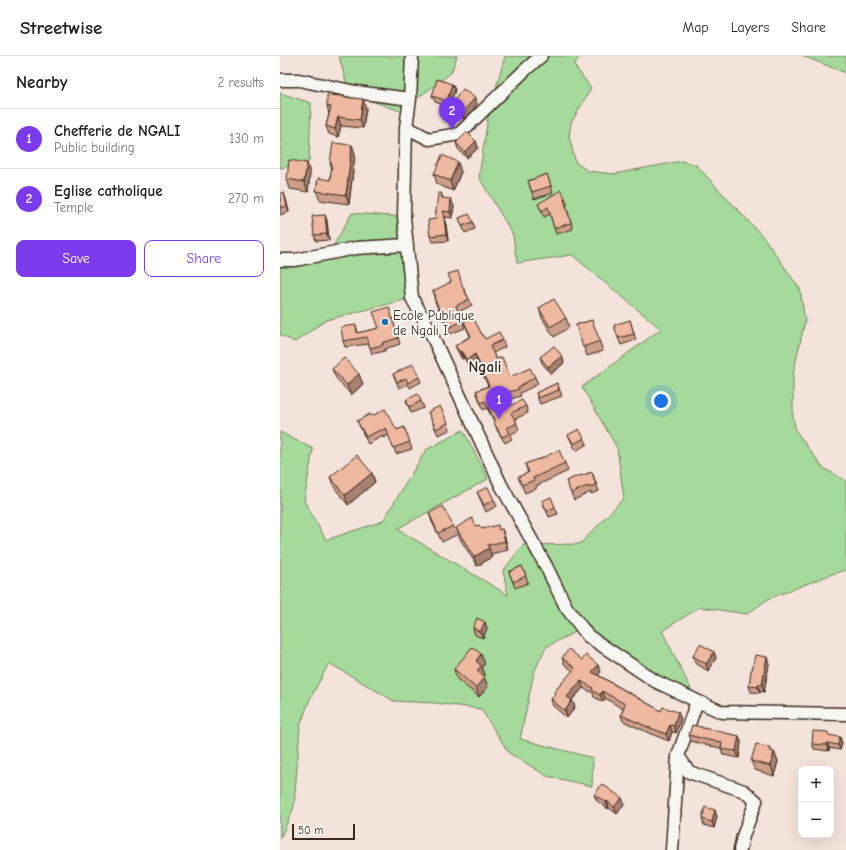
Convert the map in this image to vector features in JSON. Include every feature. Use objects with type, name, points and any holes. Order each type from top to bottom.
[{"type":"street","points":[[412,56],[410,99],[406,127],[404,217],[412,298],[428,327],[501,485],[546,566],[566,607],[588,636],[655,681],[722,712],[846,714]]},
{"type":"street","points":[[406,127],[429,139],[459,134],[541,56]]},
{"type":"street","points":[[280,80],[299,80],[356,92],[410,99]]},
{"type":"street","points":[[280,260],[295,260],[356,248],[407,245]]},
{"type":"street","points":[[672,850],[678,756],[697,701]]},
{"type":"street","points":[[678,756],[688,772],[744,791],[756,801],[742,836],[740,850]]},
{"type":"green space","points":[[339,56],[457,56],[451,73],[400,111],[349,93]]},
{"type":"green space","points":[[505,56],[580,56],[574,65],[591,88],[571,123],[569,137],[576,163],[588,171],[614,174],[682,161],[696,165],[764,238],[800,289],[805,321],[793,374],[793,418],[796,431],[822,467],[846,481],[846,570],[768,599],[747,614],[700,607],[662,631],[697,701],[588,636],[567,610],[575,632],[546,647],[534,672],[520,739],[593,758],[592,786],[547,776],[509,753],[481,709],[435,703],[394,701],[329,663],[310,699],[300,726],[294,807],[280,839],[280,432],[313,449],[304,501],[326,540],[383,521],[426,450],[463,430],[488,479],[397,529],[508,595],[503,571],[523,545],[580,544],[624,498],[617,448],[582,387],[661,329],[572,255],[517,263],[513,235],[479,177],[488,117]]},
{"type":"green space","points":[[803,56],[846,56],[846,73]]},
{"type":"green space","points":[[280,93],[311,103],[309,162],[280,168]]},
{"type":"green space","points":[[352,213],[404,217],[412,298],[326,320],[295,342],[280,335],[280,258],[331,250]]},
{"type":"building","points":[[437,79],[452,84],[447,101],[432,96]]},
{"type":"building","points":[[463,89],[475,98],[462,112],[451,104]]},
{"type":"building","points":[[327,95],[363,99],[360,120],[338,117],[335,129],[326,126],[331,107],[327,106]]},
{"type":"building","points":[[467,132],[476,141],[465,152],[456,143]]},
{"type":"building","points":[[333,143],[352,145],[346,195],[316,191],[318,178],[330,180],[332,164],[330,163]]},
{"type":"building","points":[[442,155],[458,162],[450,181],[434,174]]},
{"type":"building","points":[[289,160],[307,163],[304,182],[287,179]]},
{"type":"building","points":[[547,174],[551,186],[532,192],[528,181]]},
{"type":"building","points":[[561,190],[565,198],[564,199],[571,223],[554,228],[548,207],[542,211],[538,204]]},
{"type":"building","points":[[280,193],[284,193],[287,206],[280,208]]},
{"type":"building","points":[[438,193],[441,193],[442,198],[451,199],[450,212],[443,211],[446,234],[430,236],[428,220],[435,219]]},
{"type":"building","points":[[469,214],[473,222],[462,226],[459,218]]},
{"type":"building","points":[[325,215],[327,234],[314,235],[312,216]]},
{"type":"building","points":[[458,271],[463,288],[469,299],[456,306],[463,321],[448,328],[434,298],[436,297],[433,291],[451,282],[448,274]]},
{"type":"building","points":[[554,299],[566,318],[550,327],[539,308]]},
{"type":"building","points":[[389,307],[398,338],[382,343],[383,345],[370,348],[367,337],[343,341],[341,327],[356,325],[357,333],[379,328],[373,312]]},
{"type":"building","points":[[473,317],[485,339],[499,332],[503,340],[490,346],[496,359],[502,357],[510,377],[530,368],[535,377],[518,387],[519,389],[500,395],[506,408],[522,400],[526,406],[511,413],[517,423],[507,428],[510,433],[502,437],[494,423],[495,422],[485,401],[481,403],[476,391],[489,386],[475,354],[467,360],[461,351],[460,352],[455,346],[471,336],[464,322]]},
{"type":"building","points":[[592,320],[600,341],[583,347],[576,325]]},
{"type":"building","points":[[630,320],[634,334],[618,338],[614,325]]},
{"type":"building","points":[[554,346],[562,356],[548,367],[540,357]]},
{"type":"building","points":[[344,358],[359,374],[347,385],[332,369]]},
{"type":"building","points":[[413,364],[419,377],[408,383],[406,378],[397,382],[393,374]]},
{"type":"building","points":[[557,383],[559,390],[538,398],[536,393]]},
{"type":"building","points":[[418,394],[421,401],[409,407],[406,400]]},
{"type":"building","points":[[440,406],[448,423],[436,429],[428,412]]},
{"type":"building","points":[[385,409],[397,430],[404,427],[410,442],[393,448],[386,428],[366,437],[357,421],[370,414],[372,416]]},
{"type":"building","points":[[579,429],[584,438],[574,444],[568,435]]},
{"type":"building","points":[[559,450],[565,463],[533,478],[534,480],[522,485],[518,477],[529,472],[525,464],[538,460]]},
{"type":"building","points":[[357,455],[372,473],[345,495],[330,477]]},
{"type":"building","points":[[592,472],[596,485],[589,488],[588,486],[571,493],[566,481]]},
{"type":"building","points":[[488,487],[494,500],[484,505],[477,492]]},
{"type":"building","points":[[551,497],[555,507],[547,511],[542,501]]},
{"type":"building","points":[[443,506],[453,526],[438,533],[429,513]]},
{"type":"building","points":[[472,518],[476,526],[479,525],[482,529],[498,525],[499,530],[502,529],[505,541],[488,545],[489,548],[474,557],[456,528]]},
{"type":"building","points":[[522,566],[526,576],[513,582],[509,572]]},
{"type":"building","points":[[477,618],[485,622],[480,632],[473,628]]},
{"type":"building","points":[[700,644],[714,652],[706,664],[693,656]]},
{"type":"building","points":[[472,647],[481,654],[476,661],[481,666],[477,671],[484,677],[476,688],[454,669]]},
{"type":"building","points":[[569,649],[582,660],[586,655],[598,665],[592,672],[661,711],[663,707],[678,712],[674,726],[670,725],[666,734],[621,715],[625,704],[602,691],[600,695],[592,690],[593,688],[581,681],[567,697],[572,700],[565,711],[551,699],[556,693],[554,692],[575,668],[562,658]]},
{"type":"building","points":[[755,655],[767,657],[762,685],[758,685],[758,687],[749,686]]},
{"type":"building","points":[[692,725],[739,736],[736,751],[721,749],[722,742],[689,735]]},
{"type":"building","points":[[813,731],[828,732],[828,735],[840,737],[838,745],[827,743],[827,745],[812,744]]},
{"type":"building","points":[[756,744],[770,748],[769,750],[774,752],[771,766],[751,761]]},
{"type":"building","points":[[602,784],[622,798],[614,807],[607,801],[606,802],[594,795]]},
{"type":"building","points":[[705,807],[715,810],[712,822],[702,819]]},
{"type":"place","name":"Eglise catholique","points":[[452,130]]},
{"type":"place","name":"Ecole Publique de Ngali I","points":[[385,322]]},
{"type":"place","name":"Chefferie de NGALI","points":[[499,419]]},
{"type":"district","name":"Ngali","points":[[485,367]]}]
